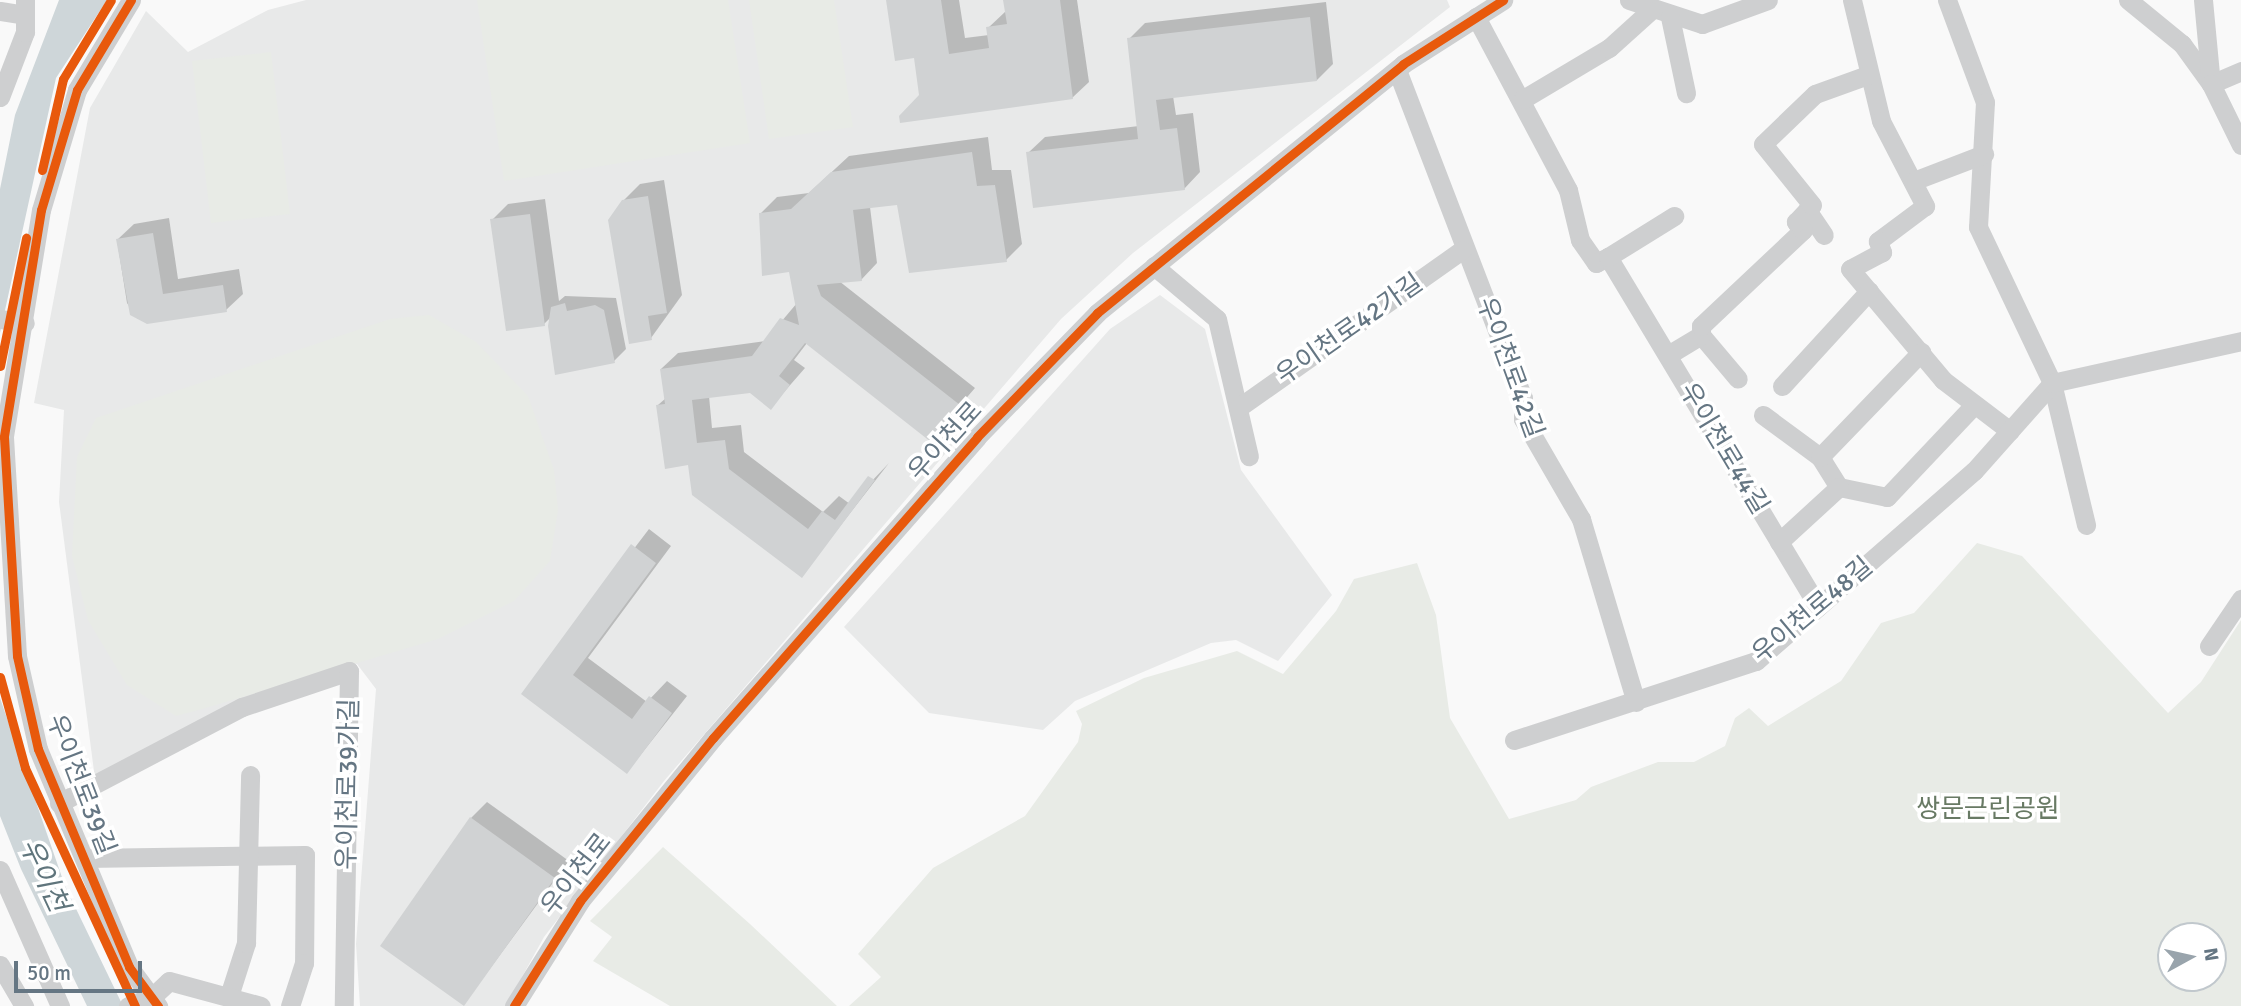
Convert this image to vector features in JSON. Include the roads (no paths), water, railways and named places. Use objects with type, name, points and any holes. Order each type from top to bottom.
[{"type":"street","name":"우이천로39길","points":[[131,0],[77,90],[41,210],[25,323],[4,438],[17,656],[38,749],[129,967],[155,1002]]},
{"type":"street","name":"우이천로","points":[[514,1006],[580,901],[782,657],[977,437],[1097,313],[1397,70],[1503,0]]},
{"type":"street","points":[[1629,0],[1650,11],[1702,24],[1768,0]]},
{"type":"street","points":[[1852,0],[1865,76],[1881,121],[1916,180],[1925,206],[1878,241],[1882,252],[1850,269],[1921,352],[1974,405],[2010,431]]},
{"type":"street","points":[[1947,0],[1985,102],[1978,227],[2052,383],[2086,525]]},
{"type":"street","points":[[2128,0],[2182,44],[2211,84],[2241,145]]},
{"type":"street","points":[[2203,0],[2211,84]]},
{"type":"street","points":[[0,11],[25,7],[25,32],[0,97]]},
{"type":"street","points":[[1523,99],[1609,48],[1650,11]]},
{"type":"street","points":[[1671,17],[1686,93]]},
{"type":"street","points":[[1476,18],[1523,99],[1568,190],[1580,240],[1596,262],[1674,216]]},
{"type":"street","name":"우이천로42길","points":[[1397,70],[1462,250],[1523,398],[1523,419],[1581,519],[1636,702]]},
{"type":"street","points":[[2211,84],[2241,71]]},
{"type":"street","points":[[1824,235],[1807,210],[1812,205],[1763,144],[1815,94],[1865,76]]},
{"type":"street","points":[[1916,180],[1984,154]]},
{"type":"street","name":"우이천로44길","points":[[1738,379],[1701,335],[1702,326],[1802,230],[1796,222],[1807,210]]},
{"type":"street","name":"우이천로42가길","points":[[1238,408],[1462,250]]},
{"type":"street","name":"우이천로44길","points":[[1608,257],[1818,607]]},
{"type":"street","points":[[1154,267],[1217,319],[1249,456]]},
{"type":"street","points":[[1782,386],[1869,291]]},
{"type":"street","points":[[0,319],[25,323]]},
{"type":"street","name":"우이천로44길","points":[[1668,355],[1701,335]]},
{"type":"street","points":[[2052,383],[2241,341]]},
{"type":"street","points":[[1921,352],[1820,457],[1839,487],[1887,497],[1974,405]]},
{"type":"street","name":"우이천로48길","points":[[1514,740],[1740,670],[1954,490],[2052,383]]},
{"type":"street","name":"우이천로44길","points":[[1763,415],[1820,457]]},
{"type":"street","name":"우이천로44길","points":[[1779,542],[1839,487]]},
{"type":"street","points":[[2209,646],[2241,599]]},
{"type":"street","name":"우이천로39가길","points":[[59,803],[242,706],[349,671],[344,1006]]},
{"type":"street","points":[[229,996],[246,943],[250,775]]},
{"type":"street","points":[[85,858],[305,855],[304,963],[290,1006]]},
{"type":"street","points":[[0,870],[60,1006]]},
{"type":"street","points":[[0,965],[24,1006]]},
{"type":"street","points":[[128,1006],[155,1002],[169,981],[261,1006]]},
{"type":"water","points":[[59,0],[107,0],[56,78],[0,333],[0,189],[15,115]]},
{"type":"water","name":"우이천","points":[[0,698],[65,886],[123,1006],[87,1006],[21,869],[0,816]]},
{"type":"park label","name":"쌍문근린공원","points":[[1988,810]]}]
